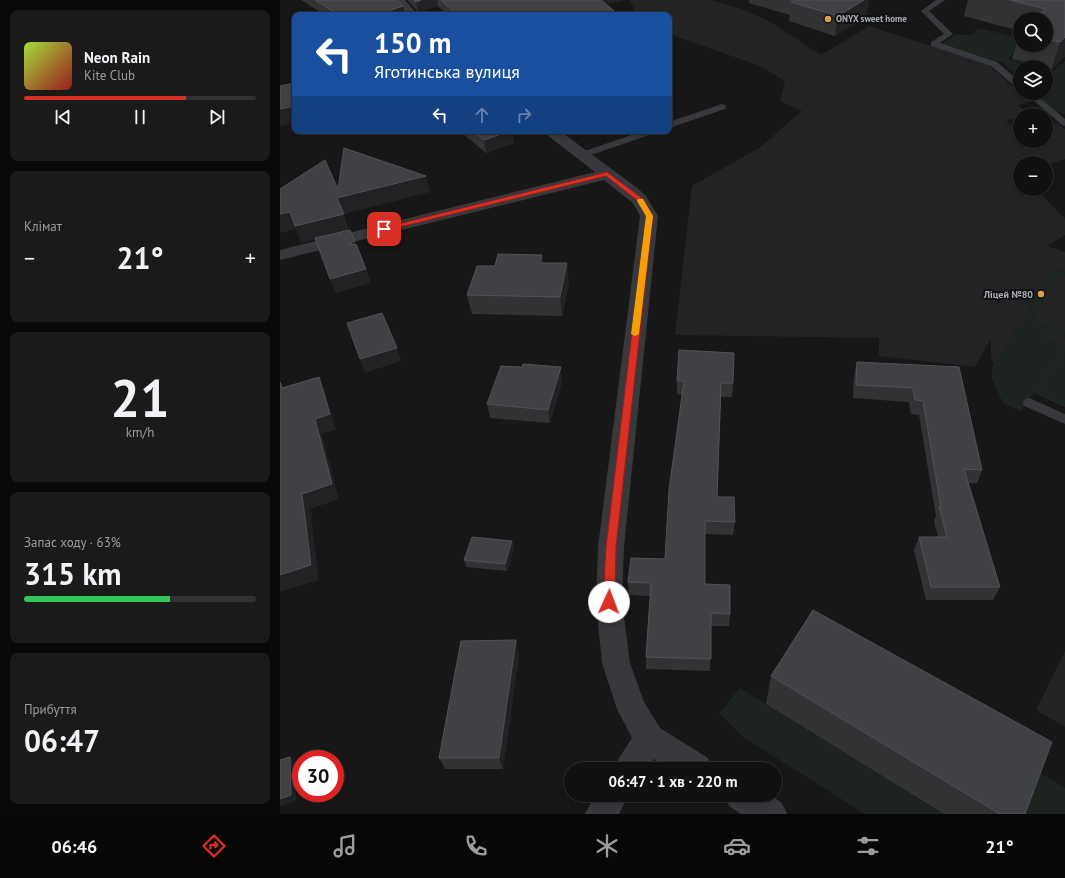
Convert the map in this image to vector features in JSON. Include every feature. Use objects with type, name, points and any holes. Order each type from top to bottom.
[{"type":"street","points":[[398,0],[409,12]]},
{"type":"street","points":[[554,134],[640,200],[649,216],[611,547],[609,602],[616,663],[632,709],[649,739],[686,762]]},
{"type":"street","points":[[280,255],[607,174]]},
{"type":"street","points":[[634,762],[649,739]]},
{"type":"street","points":[[601,814],[609,802]]},
{"type":"street","points":[[751,802],[771,814]]},
{"type":"lane","points":[[941,0],[925,11],[949,34],[934,44],[994,64],[1013,80]]},
{"type":"lane","points":[[1037,100],[1065,123]]},
{"type":"lane","points":[[672,124],[722,107]]},
{"type":"lane","points":[[582,155],[643,134]]},
{"type":"lane","points":[[1029,403],[1065,419]]},
{"type":"shaded area","points":[[630,0],[711,0],[739,8],[769,21],[821,55],[869,26],[987,64],[1013,86],[1013,100],[1029,100],[1031,102],[1018,105],[1022,108],[1013,108],[1013,119],[1006,121],[1013,126],[1013,148],[1053,148],[1053,124],[1057,123],[1065,129],[1065,159],[1053,163],[1053,156],[1013,156],[1013,196],[1043,196],[1065,219],[1065,235],[1046,246],[1065,252],[1065,407],[1002,379],[991,357],[991,338],[975,367],[879,356],[879,338],[675,335],[692,186],[759,148],[802,111],[780,101],[785,81],[760,66],[672,35],[672,12],[636,12]]},
{"type":"shaded area","points":[[978,28],[1013,36],[1013,52],[1014,52],[1008,59],[1013,60],[1013,72],[1003,63],[941,44],[955,35],[971,35]]},
{"type":"shaded area","points":[[1065,61],[1065,114],[1054,110],[1043,100],[1053,100],[1053,71]]},
{"type":"shaded area","points":[[1053,267],[1065,271],[1065,277],[1059,275],[1032,319],[1065,332],[1065,339],[1047,332],[1044,338],[1065,347],[1065,349],[1021,411],[1003,403],[992,379],[992,367]]},
{"type":"shaded area","points":[[1065,352],[1065,405],[1038,393]]},
{"type":"shaded area","points":[[1065,651],[1065,727],[1036,710]]},
{"type":"shaded area","points":[[740,688],[944,814],[865,814],[743,737],[719,713]]},
{"type":"shaded area","points":[[1032,768],[1065,788],[1065,814],[1015,814]]},
{"type":"building","points":[[315,0],[397,0],[403,6],[391,10],[393,12],[334,12]]},
{"type":"building","points":[[441,0],[601,0],[615,12],[454,12]]},
{"type":"building","points":[[794,0],[864,0],[838,16],[791,2]]},
{"type":"building","points":[[1010,0],[1065,0],[1065,37],[1060,42],[1053,40],[1053,12],[1042,12],[1046,9]]},
{"type":"building","points":[[292,84],[292,107],[280,109],[280,86]]},
{"type":"building","points":[[477,134],[501,134],[484,140]]},
{"type":"building","points":[[344,148],[426,176],[337,198],[344,214],[295,226],[290,212],[280,214],[280,189],[325,160],[338,189]]},
{"type":"building","points":[[350,230],[355,241],[349,245],[356,244],[366,269],[330,279],[315,238]]},
{"type":"building","points":[[498,254],[542,255],[540,263],[567,263],[560,297],[467,295],[477,266],[495,266]]},
{"type":"building","points":[[382,313],[397,348],[360,359],[347,323]]},
{"type":"building","points":[[679,350],[734,353],[733,383],[721,383],[717,497],[734,497],[735,522],[705,521],[705,584],[730,585],[730,614],[711,613],[711,659],[646,657],[651,583],[628,582],[631,558],[665,559],[669,490],[684,381],[677,381]]},
{"type":"building","points":[[857,362],[959,367],[982,470],[964,469],[1000,587],[931,587],[919,537],[947,537],[939,507],[941,507],[923,401],[915,400],[913,388],[856,385]]},
{"type":"building","points":[[523,364],[561,367],[548,410],[487,404],[501,366],[522,367]]},
{"type":"building","points":[[319,377],[330,414],[315,419],[332,484],[302,494],[311,565],[280,575],[280,382],[282,388]]},
{"type":"building","points":[[472,537],[512,541],[505,564],[464,560]]},
{"type":"building","points":[[813,610],[1052,742],[1025,814],[1000,814],[771,676]]},
{"type":"building","points":[[516,640],[499,758],[439,758],[461,641]]},
{"type":"building","points":[[290,757],[291,795],[280,799],[280,760]]},
{"type":"slow traffic","points":[[635,334],[649,216],[641,201]]},
{"type":"place","name":"ONYX sweet home","points":[[828,19]]},
{"type":"place","name":"Ліцей №80","points":[[1041,294]]},
{"type":"route","points":[[384,229],[607,174],[640,200],[649,216],[611,547],[609,602]]}]
